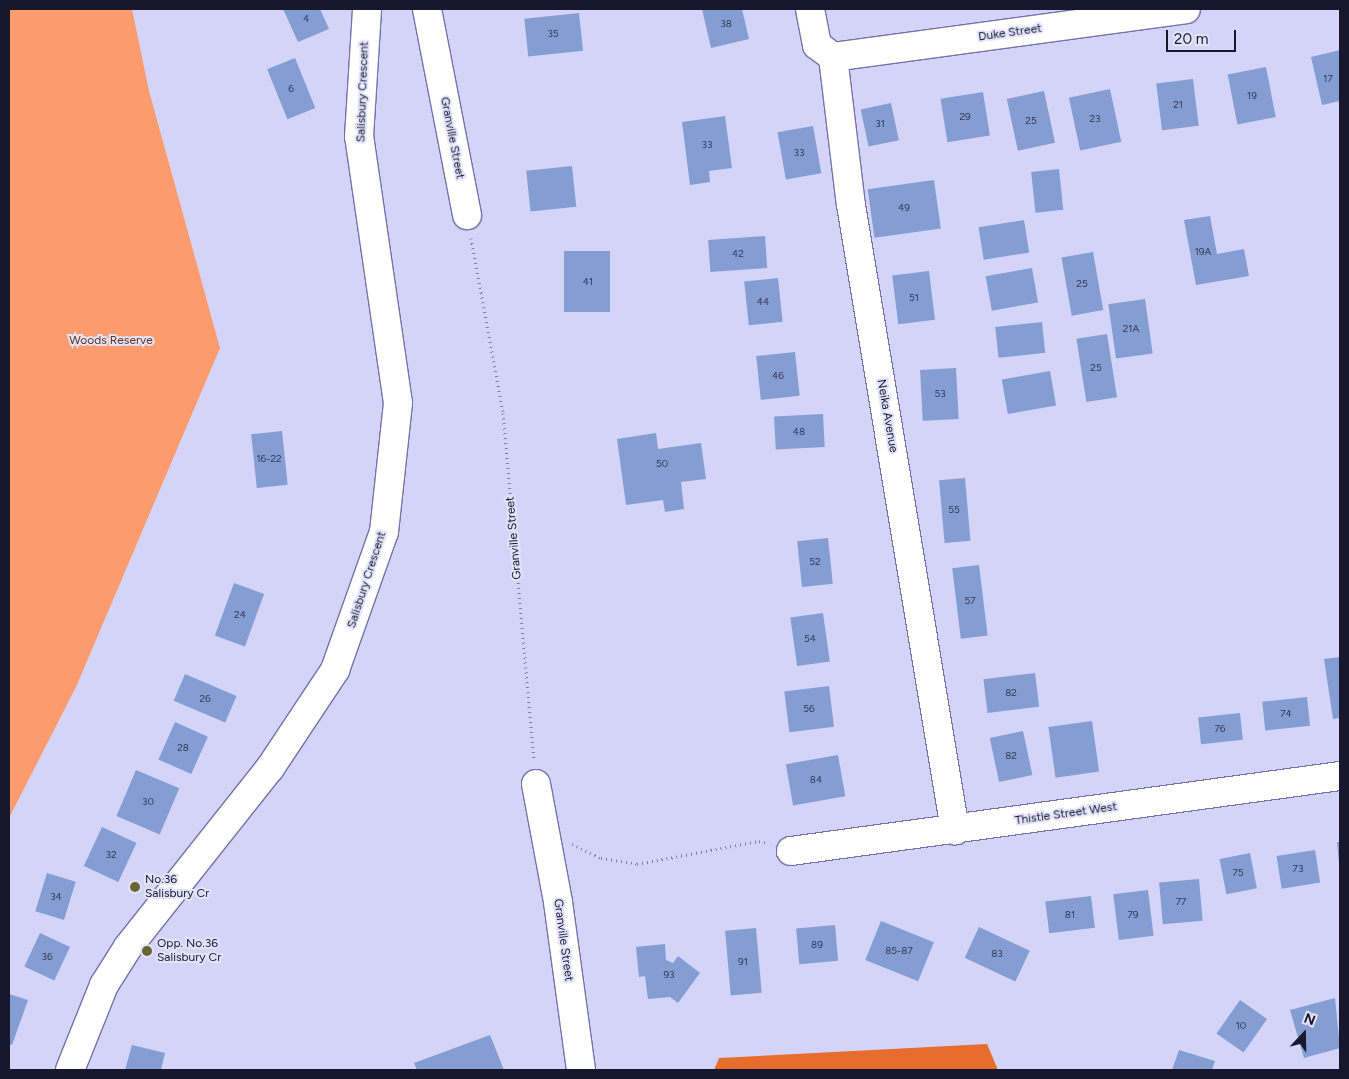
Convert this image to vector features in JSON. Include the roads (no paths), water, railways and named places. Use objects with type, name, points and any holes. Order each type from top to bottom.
[{"type":"street","name":"Salisbury Crescent","points":[[70,1070],[104,985],[128,947],[270,768],[335,670],[384,532],[398,403],[359,137],[367,9]]},
{"type":"street","name":"Granville Street","points":[[427,9],[467,215]]},
{"type":"street","points":[[810,9],[817,44],[833,57]]},
{"type":"street","name":"Duke Street","points":[[833,57],[1186,9]]},
{"type":"street","name":"Neika Avenue","points":[[833,57],[851,205],[955,830]]},
{"type":"street","name":"Thistle Street West","points":[[791,851],[1340,776]]},
{"type":"street","name":"Granville Street","points":[[536,784],[547,843],[581,1070]]},
{"type":"place","name":"No.36 Salisbury Cr","points":[[135,887]]},
{"type":"place","name":"Opp. No.36 Salisbury Cr","points":[[147,951]]},
{"type":"park label","name":"Woods Reserve","points":[[111,341]]}]
